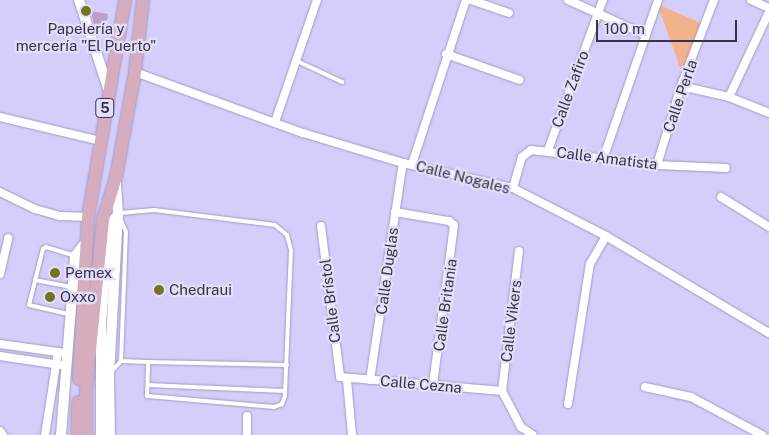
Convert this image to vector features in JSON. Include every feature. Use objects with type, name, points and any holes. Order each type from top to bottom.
[{"type":"main road","name":"5","points":[[76,435],[88,217],[108,88],[125,0]]},
{"type":"main road","name":"5","points":[[86,435],[86,390],[103,219],[116,177],[135,72],[143,0]]},
{"type":"street","points":[[79,0],[108,88]]},
{"type":"street","points":[[275,122],[317,0]]},
{"type":"street","points":[[412,164],[446,54],[466,0]]},
{"type":"street","points":[[471,0],[509,13]]},
{"type":"street","points":[[568,0],[646,34]]},
{"type":"street","name":"Calle Zafiro","points":[[548,150],[603,0]]},
{"type":"street","points":[[603,159],[658,0]]},
{"type":"street","name":"Calle Perla","points":[[657,165],[681,86],[714,0]]},
{"type":"street","points":[[751,0],[769,8]]},
{"type":"street","points":[[729,97],[769,12]]},
{"type":"street","points":[[446,54],[520,80]]},
{"type":"street","name":"Calle Nogales","points":[[135,72],[275,122],[403,162],[513,188],[606,236],[769,333]]},
{"type":"street","points":[[681,86],[729,97],[769,113]]},
{"type":"street","points":[[0,117],[101,142]]},
{"type":"street","name":"Calle Amatista","points":[[513,188],[525,152],[548,150],[657,165],[726,168]]},
{"type":"street","name":"Calle Duglas","points":[[370,380],[403,162]]},
{"type":"street","points":[[110,435],[109,375],[118,213],[116,177]]},
{"type":"street","points":[[0,192],[35,209],[60,216],[88,217]]},
{"type":"street","points":[[721,197],[769,227]]},
{"type":"street","name":"Calle Britania","points":[[395,212],[449,221],[454,225],[433,384]]},
{"type":"street","points":[[101,435],[102,314],[109,228],[118,213]]},
{"type":"street","name":"Calle Brístol","points":[[321,226],[352,435]]},
{"type":"street","points":[[568,404],[590,264],[606,236]]},
{"type":"street","points":[[0,274],[8,238]]},
{"type":"street","points":[[61,435],[62,365],[72,314],[75,256],[86,242]]},
{"type":"street","name":"Calle Vikers","points":[[502,391],[519,251]]},
{"type":"street","points":[[0,344],[63,353]]},
{"type":"street","points":[[0,356],[62,365]]},
{"type":"street","points":[[45,435],[62,365]]},
{"type":"street","name":"Calle Cezna","points":[[344,378],[502,391]]},
{"type":"street","points":[[645,387],[691,397],[762,435]]},
{"type":"street","points":[[502,391],[522,427],[533,435]]},
{"type":"street","points":[[247,416],[247,435]]},
{"type":"street","points":[[0,432],[3,435]]},
{"type":"lane","points":[[297,61],[342,82]]},
{"type":"lane","points":[[109,375],[121,362],[126,232],[118,213],[154,210],[275,225],[282,229],[291,250],[287,365],[282,404],[274,407],[170,401],[147,396],[148,362]]},
{"type":"lane","points":[[72,314],[30,307],[42,249],[46,247],[75,256]]},
{"type":"lane","points":[[35,280],[74,288]]},
{"type":"lane","points":[[121,362],[287,365]]},
{"type":"lane","points":[[148,385],[284,391]]},
{"type":"shaded area","points":[[657,4],[705,25],[684,78]]},
{"type":"building","points":[[91,11],[108,14],[106,28],[94,24]]},
{"type":"place","name":"Papelería y mercería \"El Puerto\"","points":[[86,11]]},
{"type":"place","name":"Pemex","points":[[55,273]]},
{"type":"place","name":"Chedraui","points":[[159,290]]},
{"type":"place","name":"Oxxo","points":[[50,297]]}]
